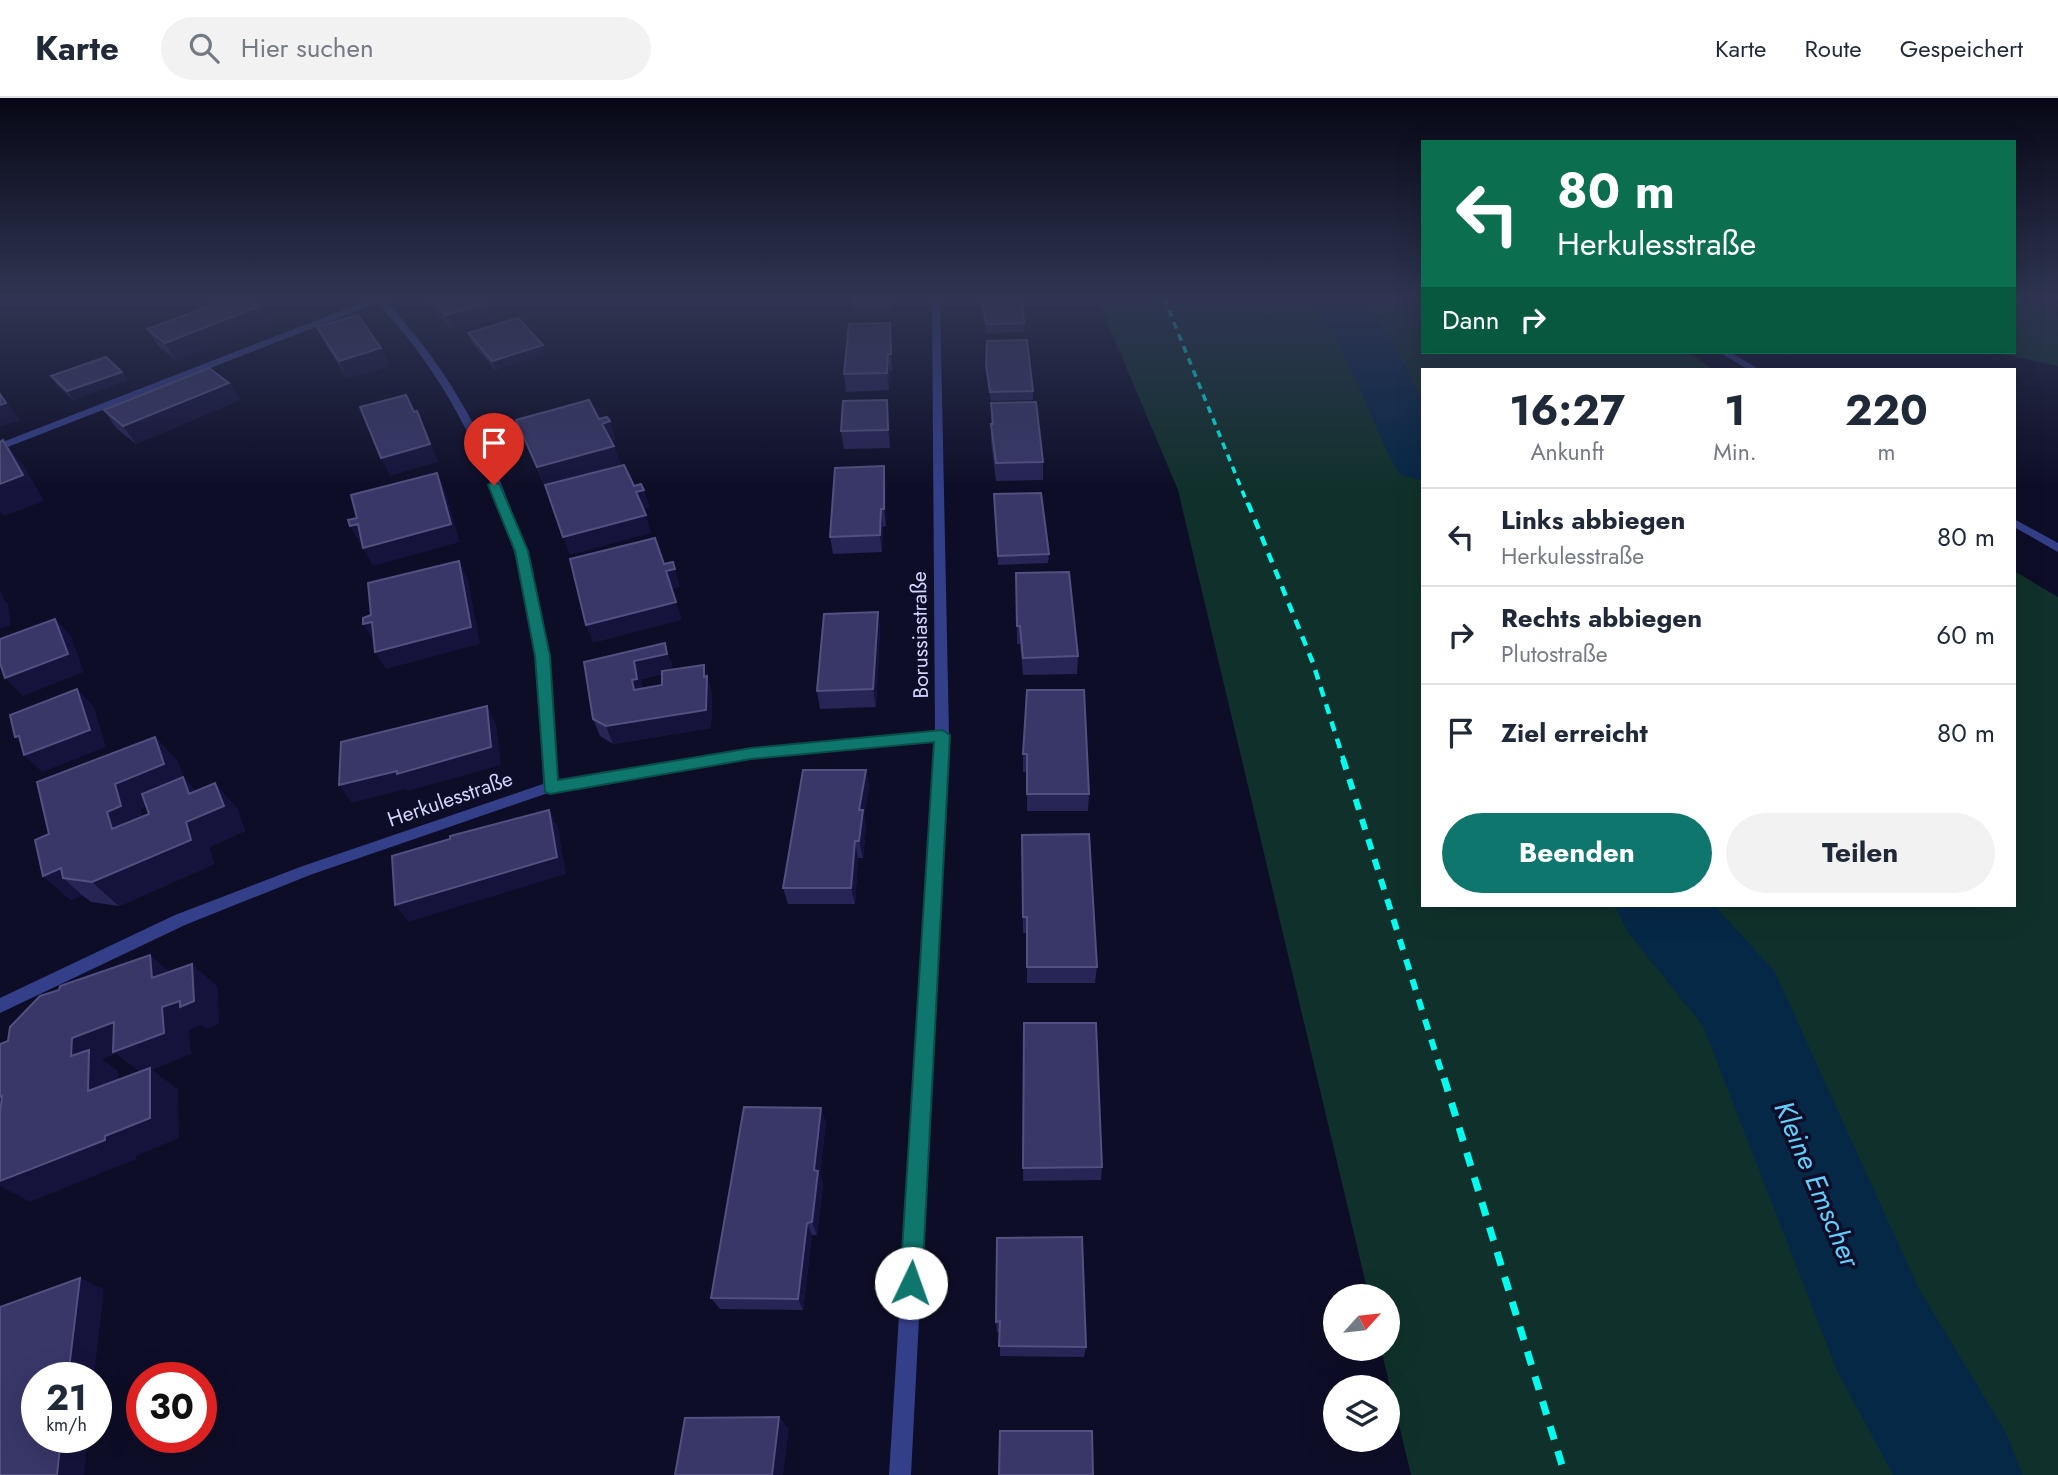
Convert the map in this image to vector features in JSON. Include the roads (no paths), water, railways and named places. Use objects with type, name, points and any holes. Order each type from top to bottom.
[{"type":"street","points":[[0,447],[218,362]]},
{"type":"street","points":[[430,362],[452,396],[485,462],[521,551],[543,656],[550,788]]},
{"type":"street","name":"Borussiastraße","points":[[901,1475],[942,735],[937,362]]},
{"type":"street","points":[[2016,524],[2058,548]]},
{"type":"street","name":"Herkulesstraße","points":[[0,1006],[180,920],[305,871],[550,788],[751,754],[942,735]]},
{"type":"waterway","name":"Kleine Emscher","points":[[1375,362],[1421,458]]},
{"type":"waterway","name":"Kleine Emscher","points":[[1661,907],[1741,1002],[1878,1330],[1961,1475]]},
{"type":"railway","points":[[1190,362],[1248,505]]},
{"type":"railway","points":[[1248,503],[1313,663],[1344,761]]},
{"type":"railway","points":[[1343,759],[1444,1080]]},
{"type":"railway","points":[[1444,1078],[1565,1475]]}]
